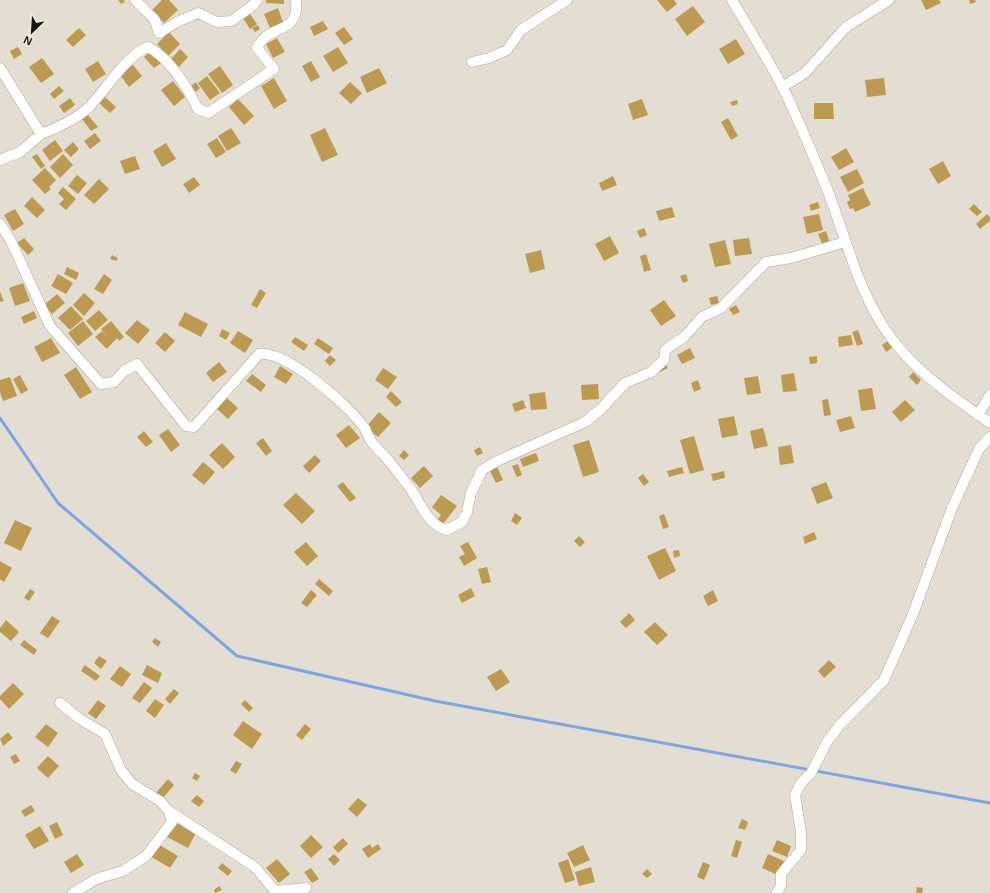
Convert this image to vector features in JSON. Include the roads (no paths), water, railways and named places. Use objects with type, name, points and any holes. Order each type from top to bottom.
[{"type":"street","points":[[135,0],[155,20],[159,33]]},
{"type":"street","points":[[0,160],[20,152],[41,134],[62,126],[86,109],[123,67],[148,48],[159,33],[198,13],[217,22],[232,21],[239,14],[254,6],[256,0]]},
{"type":"street","points":[[148,48],[159,53],[188,90],[198,109],[208,113],[274,69],[257,48],[259,42],[268,35],[283,29],[292,23],[297,11],[296,0]]},
{"type":"street","points":[[472,62],[489,58],[506,50],[521,30],[567,0]]},
{"type":"street","points":[[732,0],[782,87],[827,191],[845,242],[871,306],[892,339],[917,367],[940,388],[990,423]]},
{"type":"street","points":[[782,87],[804,73],[846,27],[889,0]]},
{"type":"street","points":[[0,68],[41,134]]},
{"type":"street","points":[[0,224],[10,239],[50,326],[101,384],[114,382],[124,371],[137,364],[186,426],[194,427],[259,354],[267,353],[283,359],[301,370],[322,387],[364,427],[371,441],[411,489],[431,521],[438,528],[447,530],[462,522],[468,512],[471,493],[482,470],[498,461],[585,422],[601,409],[625,383],[651,372],[664,360],[665,351],[669,347],[684,337],[702,317],[721,308],[766,262],[791,258],[845,242]]},
{"type":"street","points":[[978,415],[990,395]]},
{"type":"street","points":[[777,893],[781,885],[781,874],[802,850],[801,832],[795,795],[801,783],[811,773],[827,742],[840,726],[884,680],[913,614],[952,508],[979,449],[990,437]]},
{"type":"street","points":[[60,703],[80,719],[105,734],[121,770],[132,784],[160,801],[169,811],[255,867],[275,891],[306,888]]},
{"type":"street","points":[[73,893],[96,879],[124,871],[146,856],[172,822],[169,811]]},
{"type":"waterway","points":[[0,418],[58,503],[237,656],[435,701],[990,803]]}]
